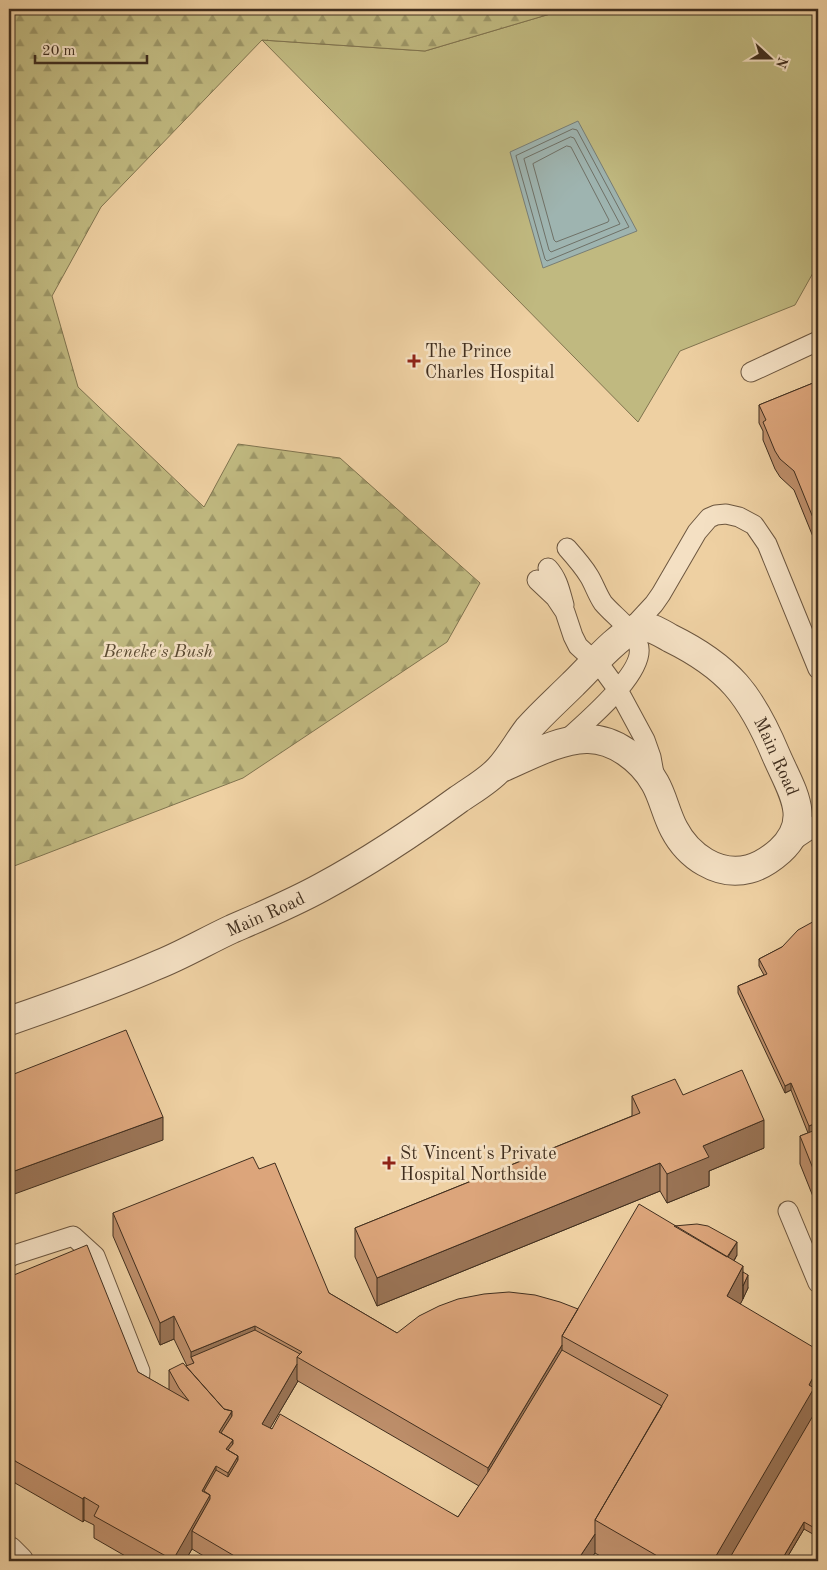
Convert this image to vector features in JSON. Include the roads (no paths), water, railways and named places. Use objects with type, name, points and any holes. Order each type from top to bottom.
[{"type":"street","name":"Main Road","points":[[9,1021],[158,966],[319,889],[402,839],[499,769],[563,743],[587,739],[603,741],[630,755],[642,766],[656,786],[677,835],[689,849],[710,865],[725,870],[750,869],[765,862],[784,848],[795,833],[798,820],[798,808],[761,720],[746,696],[725,673],[690,648],[648,628],[640,627],[629,631],[595,662],[528,729],[499,769]]},
{"type":"street","points":[[9,1551],[19,1561]]},
{"type":"lane","points":[[751,372],[818,341]]},
{"type":"lane","points":[[629,631],[662,594],[700,527],[713,516],[729,514],[739,517],[754,526],[767,544],[818,669]]},
{"type":"lane","points":[[563,743],[618,690],[637,662],[639,652],[639,644],[604,603],[587,574],[567,548]]},
{"type":"lane","points":[[543,574],[566,616],[578,646],[602,668],[618,690],[648,748],[656,786]]},
{"type":"lane","points":[[784,848],[818,824]]},
{"type":"lane","points":[[788,1210],[818,1283]]},
{"type":"lane","points":[[9,1258],[72,1236],[95,1256],[140,1371],[139,1386]]},
{"type":"water","points":[[578,121],[637,231],[543,268],[510,152]]},
{"type":"place","name":"The Prince Charles Hospital","points":[[414,361]]},
{"type":"place","name":"St Vincent's Private Hospital Northside","points":[[389,1163]]},
{"type":"park label","name":"Beneke's Bush","points":[[158,651]]}]
